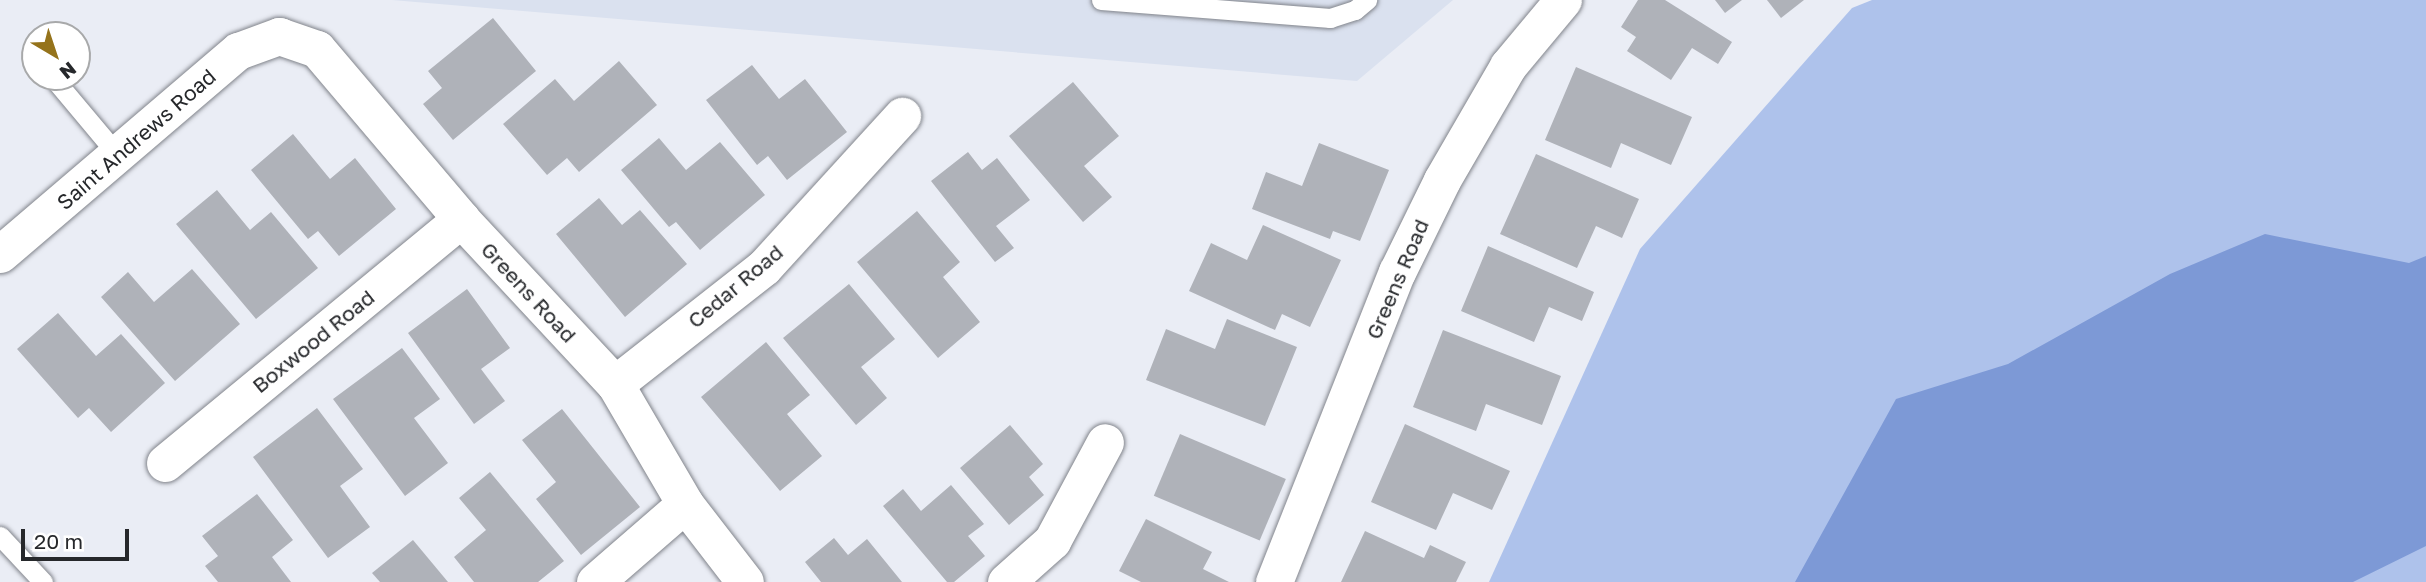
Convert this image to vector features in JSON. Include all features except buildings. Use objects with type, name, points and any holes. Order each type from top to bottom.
[{"type":"street","name":"Greens Road","points":[[1274,582],[1397,272],[1442,180],[1508,66],[1563,0]]},
{"type":"street","name":"Greens Road","points":[[279,36],[317,49],[461,219],[615,384],[685,504],[745,582]]},
{"type":"street","name":"Saint Andrews Road","points":[[0,254],[238,51],[279,36]]},
{"type":"street","name":"Cedar Road","points":[[615,384],[764,267],[902,116]]},
{"type":"street","name":"Boxwood Road","points":[[165,463],[461,219]]},
{"type":"street","points":[[1006,582],[1052,541],[1105,442]]},
{"type":"street","points":[[595,582],[685,504]]},
{"type":"lane","points":[[1101,0],[1330,18],[1355,10],[1367,0]]},
{"type":"lane","points":[[64,91],[117,154]]},
{"type":"lane","points":[[0,536],[43,582]]},
{"type":"shaded area","points":[[392,0],[1453,0],[1357,81]]},
{"type":"shaded area","points":[[1872,0],[2426,0],[2426,582],[1489,582],[1640,249],[1852,8]]},
{"type":"shaded area","points":[[2265,234],[2409,263],[2426,256],[2426,546],[2353,582],[1795,582],[1896,399],[2008,364],[2170,274]]}]
